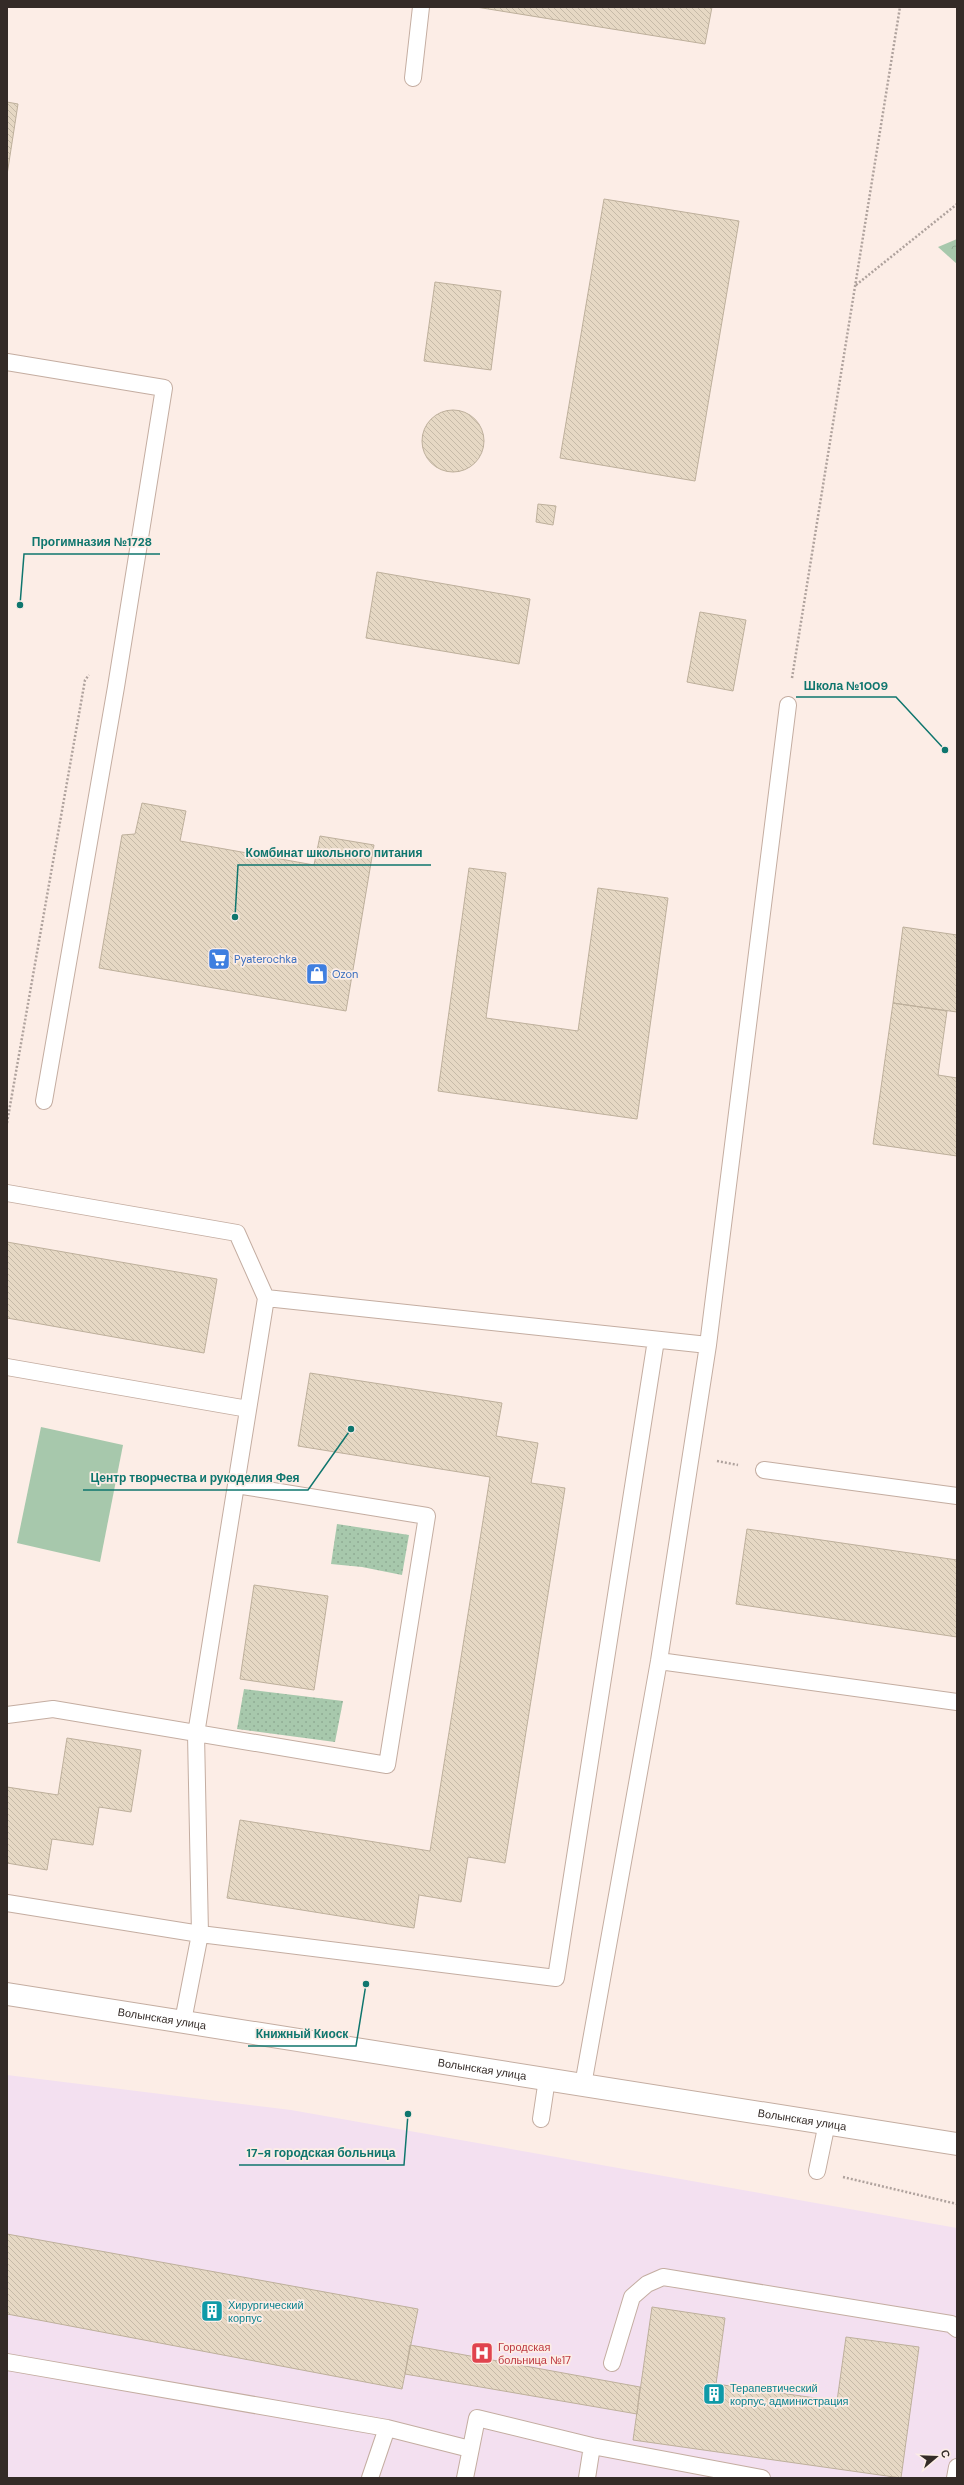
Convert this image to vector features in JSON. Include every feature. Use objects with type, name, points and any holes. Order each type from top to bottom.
[{"type":"street","name":"Волынская улица","points":[[7,1994],[547,2078],[957,2144]]},
{"type":"lane","points":[[413,78],[421,7]]},
{"type":"lane","points":[[7,362],[164,388],[116,686],[44,1101]]},
{"type":"lane","points":[[583,2085],[659,1661],[708,1345],[788,705]]},
{"type":"lane","points":[[7,1192],[236,1233],[266,1298],[196,1734],[200,1934],[183,2021]]},
{"type":"lane","points":[[266,1298],[708,1345]]},
{"type":"lane","points":[[7,1904],[200,1934],[556,1978],[656,1340]]},
{"type":"lane","points":[[7,1366],[248,1409]]},
{"type":"lane","points":[[764,1470],[957,1496]]},
{"type":"lane","points":[[7,1715],[53,1709],[387,1765],[427,1516],[236,1485]]},
{"type":"lane","points":[[659,1661],[957,1702]]},
{"type":"lane","points":[[541,2119],[547,2078]]},
{"type":"lane","points":[[817,2171],[827,2123]]},
{"type":"lane","points":[[612,2363],[632,2297],[647,2284],[663,2277],[951,2324],[957,2329]]},
{"type":"lane","points":[[7,2362],[387,2428],[470,2449]]},
{"type":"lane","points":[[465,2478],[477,2418],[592,2446],[762,2478]]},
{"type":"lane","points":[[370,2478],[387,2428]]},
{"type":"lane","points":[[587,2478],[592,2446]]},
{"type":"lane","points":[[955,2478],[957,2467]]},
{"type":"path","points":[[788,705],[900,7]]},
{"type":"path","points":[[855,285],[957,204]]},
{"type":"path","points":[[7,1123],[85,680],[94,669]]},
{"type":"path","points":[[691,1456],[764,1470]]},
{"type":"path","points":[[817,2171],[957,2204]]},
{"type":"shaded area","name":"Городская больница №17","points":[[7,2075],[291,2110],[957,2228],[957,2478],[7,2478]]},
{"type":"green space","points":[[957,239],[957,264],[938,247]]},
{"type":"green space","points":[[41,1427],[123,1445],[100,1562],[17,1543]]},
{"type":"green space","points":[[337,1524],[409,1535],[402,1575],[362,1567],[331,1564]]},
{"type":"green space","points":[[244,1689],[343,1701],[335,1742],[237,1729]]},
{"type":"building","points":[[476,7],[712,7],[705,44]]},
{"type":"building","points":[[7,102],[18,104],[7,175]]},
{"type":"building","points":[[604,199],[739,221],[695,481],[560,458]]},
{"type":"building","points":[[435,282],[501,291],[491,370],[424,361]]},
{"type":"building","points":[[447,410],[459,410],[475,419],[482,429],[484,441],[482,453],[475,463],[459,472],[447,472],[436,467],[427,458],[422,447],[422,435],[427,424],[436,415]]},
{"type":"building","points":[[538,504],[556,506],[553,525],[536,522]]},
{"type":"building","points":[[377,572],[530,599],[519,664],[366,638]]},
{"type":"building","points":[[700,612],[746,620],[733,691],[687,682]]},
{"type":"building","points":[[142,803],[186,811],[180,841],[314,865],[320,836],[374,845],[346,1011],[99,968],[122,835],[135,834]]},
{"type":"building","points":[[469,868],[506,873],[486,1018],[578,1031],[598,888],[668,898],[637,1119],[438,1091]]},
{"type":"building","points":[[903,927],[957,935],[957,1012],[893,1003]]},
{"type":"building","points":[[893,1003],[947,1011],[938,1075],[957,1078],[957,1156],[873,1144]]},
{"type":"building","points":[[7,1242],[217,1279],[204,1353],[7,1318]]},
{"type":"building","points":[[310,1373],[502,1403],[496,1436],[538,1443],[531,1483],[565,1488],[505,1863],[468,1857],[461,1902],[419,1895],[414,1928],[227,1898],[240,1820],[430,1851],[490,1477],[298,1446]]},
{"type":"building","points":[[747,1529],[957,1560],[957,1637],[736,1604]]},
{"type":"building","points":[[254,1585],[328,1596],[314,1690],[240,1679]]},
{"type":"building","points":[[67,1738],[141,1750],[131,1812],[99,1807],[93,1845],[52,1839],[47,1870],[7,1863],[7,1787],[58,1795]]},
{"type":"building","name":"Хирургический корпус","points":[[7,2234],[418,2309],[402,2389],[7,2314]]},
{"type":"building","name":"Терапевтический корпус, администрация","points":[[652,2307],[725,2318],[716,2384],[837,2401],[846,2337],[919,2347],[901,2478],[633,2440]]},
{"type":"building","points":[[410,2345],[640,2387],[637,2414],[405,2374]]},
{"type":"place","name":"Прогимназия №1728","points":[[20,605]]},
{"type":"place","name":"Школа №1009","points":[[945,750]]},
{"type":"place","name":"Комбинат школьного питания","points":[[235,917]]},
{"type":"place","name":"Pyaterochka","points":[[219,959]]},
{"type":"place","name":"Ozon","points":[[317,974]]},
{"type":"place","name":"Центр творчества и рукоделия Фея","points":[[351,1429]]},
{"type":"place","name":"Книжный Киоск","points":[[366,1984]]},
{"type":"place","name":"17-я городская больница","points":[[408,2114]]},
{"type":"place","name":"Хирургический корпус","points":[[212,2311]]},
{"type":"place","name":"Городская больница №17","points":[[482,2353]]},
{"type":"place","name":"Терапевтический корпус, администрация","points":[[714,2394]]}]
